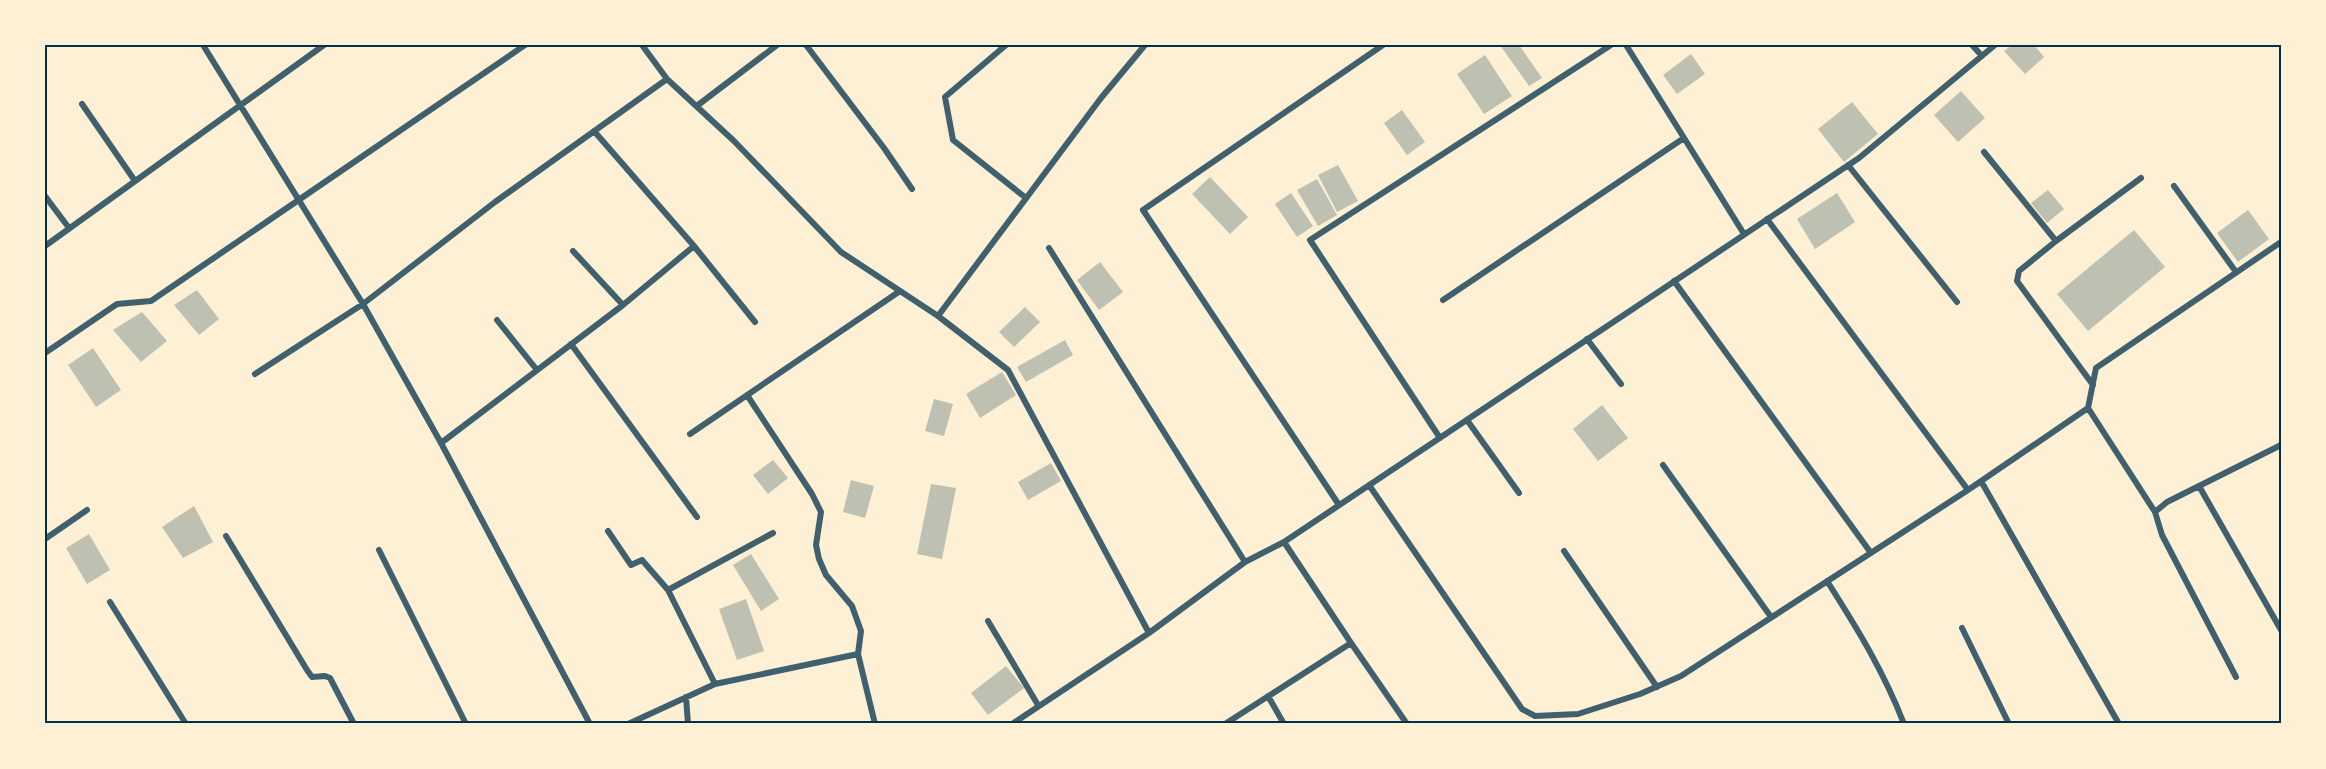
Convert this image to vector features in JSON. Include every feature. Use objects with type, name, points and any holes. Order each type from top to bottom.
[{"type":"street","points":[[203,45],[363,304],[441,443],[590,724]]},
{"type":"street","points":[[45,246],[324,45]]},
{"type":"street","points":[[45,353],[117,304],[151,301],[525,45]]},
{"type":"street","points":[[642,45],[667,79],[698,105],[841,252],[938,316],[1008,370],[1149,633]]},
{"type":"street","points":[[698,105],[777,45]]},
{"type":"street","points":[[806,45],[912,189]]},
{"type":"street","points":[[1006,45],[945,97],[953,140],[1026,198]]},
{"type":"street","points":[[938,316],[1101,98],[1145,45]]},
{"type":"street","points":[[1339,505],[1143,210],[1383,45]]},
{"type":"street","points":[[1440,438],[1310,240],[1611,45]]},
{"type":"street","points":[[1626,45],[1744,234]]},
{"type":"street","points":[[1972,45],[1982,56]]},
{"type":"street","points":[[1012,724],[1149,633],[1245,562],[1284,542],[1848,165],[1995,45]]},
{"type":"street","points":[[255,374],[363,304],[495,202],[667,79]]},
{"type":"street","points":[[82,104],[135,181]]},
{"type":"street","points":[[594,131],[694,246],[755,322]]},
{"type":"street","points":[[1443,300],[1684,138]]},
{"type":"street","points":[[1984,152],[2056,241]]},
{"type":"street","points":[[1848,165],[1956,302]]},
{"type":"street","points":[[2093,385],[2017,280],[2019,272],[2056,241],[2141,178]]},
{"type":"street","points":[[2174,186],[2236,272]]},
{"type":"street","points":[[45,196],[69,228]]},
{"type":"street","points":[[1767,219],[1968,490]]},
{"type":"street","points":[[1370,485],[1522,709],[1535,716],[1578,714],[1657,687],[1681,676],[1968,490],[2088,408],[2096,368],[2281,242]]},
{"type":"street","points":[[441,443],[622,305],[694,246]]},
{"type":"street","points":[[1049,248],[1245,562]]},
{"type":"street","points":[[573,251],[622,305]]},
{"type":"street","points":[[1674,281],[1871,553]]},
{"type":"street","points":[[690,434],[900,291]]},
{"type":"street","points":[[497,320],[537,370]]},
{"type":"street","points":[[1587,339],[1621,384]]},
{"type":"street","points":[[571,344],[697,517]]},
{"type":"street","points":[[747,395],[812,494],[821,512],[816,545],[819,559],[826,576],[852,606],[861,631],[858,654],[875,724]]},
{"type":"street","points":[[2088,408],[2155,512],[2162,534],[2236,677]]},
{"type":"street","points":[[1467,420],[1519,493]]},
{"type":"street","points":[[2155,512],[2167,502],[2281,445]]},
{"type":"street","points":[[1663,465],[1771,617]]},
{"type":"street","points":[[1981,481],[2119,724]]},
{"type":"street","points":[[2199,486],[2281,630]]},
{"type":"street","points":[[45,539],[87,510]]},
{"type":"street","points":[[608,531],[631,565],[642,560],[668,590],[715,684]]},
{"type":"street","points":[[668,590],[773,533]]},
{"type":"street","points":[[226,536],[307,670],[312,677],[330,678],[354,724]]},
{"type":"street","points":[[1284,542],[1407,724]]},
{"type":"street","points":[[379,550],[466,724]]},
{"type":"street","points":[[1564,551],[1657,687]]},
{"type":"street","points":[[1827,581],[1871,651],[1904,724]]},
{"type":"street","points":[[110,602],[186,724]]},
{"type":"street","points":[[988,621],[1038,705]]},
{"type":"street","points":[[1962,628],[2010,724]]},
{"type":"street","points":[[1225,724],[1352,643]]},
{"type":"street","points":[[628,724],[715,684],[858,654]]},
{"type":"street","points":[[1268,696],[1284,724]]},
{"type":"street","points":[[686,697],[688,724]]},
{"type":"building","points":[[1500,45],[1519,45],[1542,78],[1529,86]]},
{"type":"building","points":[[2012,45],[2034,45],[2044,57],[2025,74],[2004,51]]},
{"type":"building","points":[[1691,54],[1705,74],[1677,94],[1663,75]]},
{"type":"building","points":[[1485,55],[1512,96],[1484,114],[1457,74]]},
{"type":"building","points":[[1961,91],[1985,118],[1958,142],[1934,115]]},
{"type":"building","points":[[1852,102],[1878,134],[1844,162],[1818,129]]},
{"type":"building","points":[[1402,110],[1425,142],[1407,155],[1384,123]]},
{"type":"building","points":[[1338,165],[1358,201],[1337,212],[1318,175]]},
{"type":"building","points":[[1210,177],[1248,217],[1230,234],[1192,194]]},
{"type":"building","points":[[1317,179],[1337,215],[1318,226],[1297,190]]},
{"type":"building","points":[[2048,190],[2064,209],[2047,223],[2031,203]]},
{"type":"building","points":[[1291,193],[1313,226],[1297,237],[1275,204]]},
{"type":"building","points":[[1837,193],[1855,222],[1815,249],[1797,219]]},
{"type":"building","points":[[2248,210],[2269,239],[2238,262],[2217,233]]},
{"type":"building","points":[[2134,230],[2165,267],[2088,331],[2057,294]]},
{"type":"building","points":[[1100,262],[1123,292],[1099,310],[1077,280]]},
{"type":"building","points":[[197,290],[219,319],[199,335],[174,305]]},
{"type":"building","points":[[1025,307],[1040,322],[1014,347],[999,332]]},
{"type":"building","points":[[142,312],[167,341],[141,362],[113,330]]},
{"type":"building","points":[[1065,340],[1073,355],[1026,382],[1017,367]]},
{"type":"building","points":[[93,348],[121,390],[96,407],[68,365]]},
{"type":"building","points":[[1002,372],[1016,395],[980,418],[966,394]]},
{"type":"building","points":[[934,399],[953,404],[944,436],[925,431]]},
{"type":"building","points":[[1602,405],[1628,438],[1598,461],[1573,429]]},
{"type":"building","points":[[773,460],[788,478],[768,494],[753,475]]},
{"type":"building","points":[[1051,463],[1061,481],[1028,500],[1018,482]]},
{"type":"building","points":[[851,480],[874,486],[865,518],[843,512]]},
{"type":"building","points":[[931,484],[956,488],[942,559],[917,554]]},
{"type":"building","points":[[194,506],[213,542],[183,558],[162,527]]},
{"type":"building","points":[[89,534],[110,570],[87,584],[66,548]]},
{"type":"building","points":[[751,554],[779,599],[761,611],[733,565]]},
{"type":"building","points":[[746,599],[764,651],[737,660],[719,609]]},
{"type":"building","points":[[1006,666],[1024,688],[988,715],[971,693]]}]
